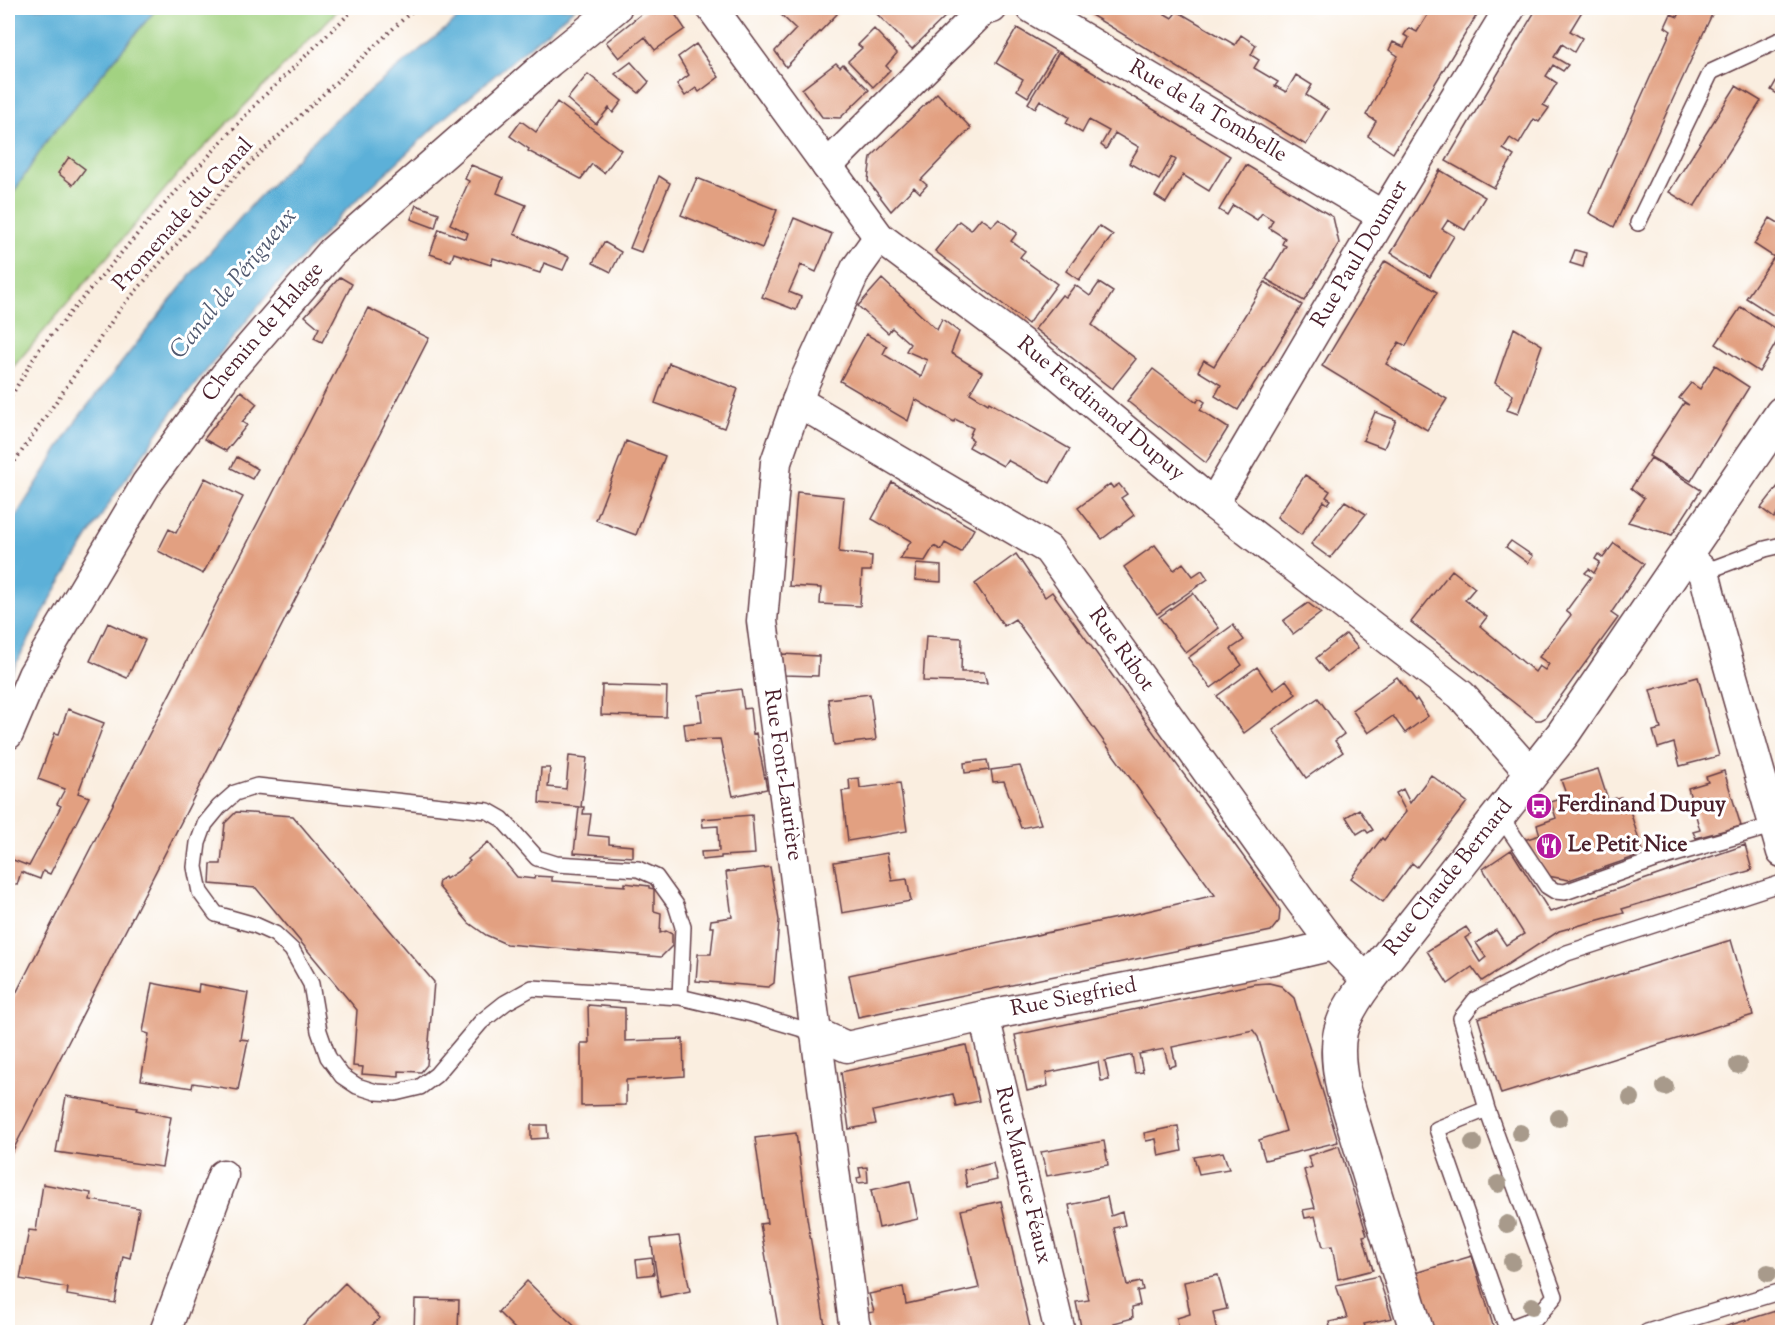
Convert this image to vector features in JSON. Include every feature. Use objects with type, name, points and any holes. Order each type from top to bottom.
[{"type":"main road","name":"Rue Claude Bernard","points":[[1417,1332],[1343,1089],[1337,1049],[1345,1015],[1368,981],[1695,564],[1768,431],[1782,413]]},
{"type":"street","name":"Chemin de Halage","points":[[8,734],[33,675],[147,483],[225,376],[332,252],[549,62],[616,8]]},
{"type":"street","name":"Rue Ferdinand Dupuy","points":[[712,8],[879,237],[1021,343],[1213,504],[1461,695],[1519,760],[1532,771]]},
{"type":"street","points":[[826,166],[983,10],[992,8]]},
{"type":"street","name":"Rue de la Tombelle","points":[[1032,8],[1383,216]]},
{"type":"street","name":"Rue Paul Doumer","points":[[1213,504],[1383,216],[1510,8]]},
{"type":"street","name":"Rue Font-Laurière","points":[[857,1332],[762,621],[776,462],[797,400],[856,269],[879,237]]},
{"type":"street","name":"Rue Ribot","points":[[797,400],[1048,549],[1333,945],[1368,981]]},
{"type":"street","points":[[1695,564],[1717,624],[1778,838]]},
{"type":"street","name":"Rue Siegfried","points":[[816,1033],[847,1047],[984,1016],[1333,945]]},
{"type":"street","name":"Rue Maurice Féaux","points":[[984,1016],[1060,1332]]},
{"type":"street","points":[[165,1332],[223,1175]]},
{"type":"lane","points":[[1638,223],[1711,72],[1782,39]]},
{"type":"lane","points":[[1695,564],[1782,545]]},
{"type":"lane","points":[[680,997],[683,927],[676,905],[656,877],[638,869],[556,864],[537,858],[502,819],[488,811],[257,786],[235,793],[219,807],[205,824],[198,843],[195,867],[200,892],[216,914],[255,925],[275,934],[292,950],[311,984],[320,1031],[328,1057],[342,1076],[357,1086],[376,1092],[395,1093],[420,1087],[436,1075],[481,1022],[532,988],[680,997],[752,1014],[816,1033]]},
{"type":"lane","points":[[1499,814],[1548,886],[1555,891],[1565,892],[1658,859],[1778,838]]},
{"type":"lane","points":[[1487,1108],[1437,1129],[1508,1331],[1536,1318],[1555,1296],[1487,1108],[1461,1018],[1475,1000],[1567,953],[1782,883]]},
{"type":"lane","points":[[1647,1332],[1782,1291]]},
{"type":"path","points":[[8,401],[40,348],[140,231],[258,102],[355,8]]},
{"type":"path","name":"Promenade du Canal","points":[[8,471],[121,308],[234,178],[415,8]]},
{"type":"green space","points":[[157,8],[340,8],[179,173],[8,373],[8,201],[48,139]]},
{"type":"water","points":[[8,8],[157,8],[48,139],[8,201]]},
{"type":"water","name":"Canal de Périgueux","points":[[471,8],[575,8],[443,119],[341,215],[266,297],[171,414],[112,499],[59,584],[8,679],[8,529],[78,418],[192,273],[255,201],[335,119]]},
{"type":"building","points":[[649,8],[671,8],[685,29],[655,50],[645,37],[619,58],[606,42]]},
{"type":"building","points":[[776,8],[830,8],[837,14],[786,67],[775,51],[796,29]]},
{"type":"building","points":[[873,8],[882,9],[954,8],[912,49]]},
{"type":"building","points":[[1095,8],[1155,8],[1172,18],[1177,11],[1235,45],[1241,35],[1256,45],[1251,55],[1259,60],[1254,68],[1278,82],[1275,86],[1286,92],[1296,75],[1312,85],[1306,95],[1328,109],[1306,145],[1091,15]]},
{"type":"building","points":[[1432,8],[1481,8],[1393,153],[1368,136],[1376,121],[1366,115],[1398,56],[1389,50],[1393,42],[1404,47],[1409,38],[1404,35],[1409,28],[1417,32]]},
{"type":"building","points":[[1537,8],[1584,8],[1570,31],[1582,38],[1574,52],[1562,44],[1554,57],[1568,65],[1563,71],[1553,65],[1546,76],[1557,83],[1543,105],[1549,108],[1539,122],[1534,119],[1519,144],[1510,138],[1503,149],[1514,156],[1494,188],[1446,161]]},
{"type":"building","points":[[1682,8],[1714,10],[1614,227],[1589,213],[1671,31],[1665,27],[1671,14],[1678,17]]},
{"type":"building","points":[[1017,28],[1056,51],[1028,97],[1017,90],[1023,79],[996,63]]},
{"type":"building","points":[[874,29],[897,53],[886,66],[890,70],[873,87],[848,61],[862,48],[858,45]]},
{"type":"building","points":[[696,44],[719,77],[699,92],[696,88],[685,96],[677,84],[689,75],[678,57]]},
{"type":"building","points":[[1059,52],[1230,156],[1209,191],[1183,175],[1166,203],[1155,196],[1176,160],[1172,157],[1159,180],[1129,163],[1139,147],[1115,133],[1106,149],[1101,145],[1109,131],[1089,120],[1082,133],[1066,123],[1069,117],[1040,100],[1035,108],[1028,103]]},
{"type":"building","points":[[631,62],[649,82],[639,93],[615,74]]},
{"type":"building","points":[[836,63],[840,67],[843,64],[869,90],[840,118],[822,117],[802,89]]},
{"type":"building","points":[[1782,71],[1782,97],[1771,90]]},
{"type":"building","points":[[588,74],[622,101],[613,113],[609,108],[596,124],[567,99]]},
{"type":"building","points":[[1736,86],[1761,101],[1694,207],[1669,192]]},
{"type":"building","points":[[937,93],[971,128],[921,180],[927,185],[920,193],[914,187],[891,211],[868,181],[871,157]]},
{"type":"building","points":[[557,102],[621,150],[604,173],[592,164],[581,179],[528,151],[529,149],[510,136],[521,121],[536,132]]},
{"type":"building","points":[[69,157],[85,169],[73,185],[58,173]]},
{"type":"building","points":[[471,165],[503,178],[497,193],[526,205],[514,234],[569,257],[563,270],[544,263],[540,273],[493,258],[491,265],[454,253],[451,261],[430,254],[439,229],[466,239],[468,233],[450,224],[469,181],[465,179]]},
{"type":"building","points":[[1246,165],[1333,217],[1339,243],[1304,301],[1266,279],[1286,246],[1282,244],[1285,238],[1269,228],[1273,220],[1262,213],[1257,220],[1233,205],[1227,215],[1219,210]]},
{"type":"building","points":[[1440,170],[1485,197],[1465,230],[1448,220],[1442,229],[1454,236],[1430,277],[1391,253]]},
{"type":"building","points":[[659,176],[670,183],[641,252],[630,248]]},
{"type":"building","points":[[697,178],[777,210],[762,248],[681,215]]},
{"type":"building","points":[[416,205],[439,213],[435,228],[411,219]]},
{"type":"building","points":[[794,218],[832,234],[816,272],[801,265],[789,292],[801,297],[796,310],[762,297]]},
{"type":"building","points":[[981,218],[992,226],[999,219],[1017,233],[1011,241],[1025,251],[1020,257],[1057,284],[1028,324],[935,251],[959,221],[971,230]]},
{"type":"building","points":[[1770,218],[1782,225],[1782,321],[1746,298],[1774,257],[1754,244]]},
{"type":"building","points":[[1099,226],[1113,235],[1079,280],[1066,271]]},
{"type":"building","points":[[604,242],[621,252],[611,272],[593,263]]},
{"type":"building","points":[[1575,250],[1586,253],[1583,267],[1570,263]]},
{"type":"building","points":[[1385,261],[1437,292],[1406,346],[1399,342],[1386,364],[1447,399],[1427,430],[1322,366]]},
{"type":"building","points":[[340,277],[352,284],[322,342],[314,338],[319,328],[305,316]]},
{"type":"building","points":[[882,279],[937,330],[942,319],[959,332],[951,353],[982,372],[970,393],[1070,449],[1050,483],[1007,460],[1003,466],[969,447],[973,440],[969,437],[973,428],[955,419],[954,422],[915,399],[908,421],[840,381],[866,334],[887,346],[883,354],[921,377],[927,360],[906,351],[910,344],[892,328],[888,333],[858,306]]},
{"type":"building","points":[[1265,282],[1302,305],[1238,410],[1215,396],[1221,385],[1198,371],[1204,360],[1214,366]]},
{"type":"building","points":[[1099,283],[1113,292],[1092,325],[1136,359],[1112,389],[1035,329],[1062,295],[1066,297],[1075,285],[1090,296]]},
{"type":"building","points":[[1741,307],[1782,333],[1759,372],[1716,344]]},
{"type":"building","points":[[368,308],[429,338],[8,1160],[8,1009]]},
{"type":"building","points":[[1514,328],[1542,345],[1518,414],[1507,410],[1513,395],[1495,383]]},
{"type":"building","points":[[669,363],[738,389],[724,428],[655,403]]},
{"type":"building","points":[[1715,365],[1749,387],[1691,481],[1649,456],[1684,403],[1689,405],[1679,398],[1691,383],[1700,389]]},
{"type":"building","points":[[1153,369],[1197,402],[1199,398],[1205,402],[1200,410],[1228,428],[1206,463],[1127,401]]},
{"type":"building","points":[[241,391],[257,404],[242,422],[247,425],[226,451],[204,439]]},
{"type":"building","points":[[1375,412],[1396,420],[1384,448],[1363,440]]},
{"type":"building","points":[[626,441],[665,456],[636,535],[596,520]]},
{"type":"building","points":[[237,457],[258,469],[252,479],[231,468]]},
{"type":"building","points":[[1651,458],[1701,490],[1672,535],[1628,522],[1644,498],[1631,488]]},
{"type":"building","points":[[1305,475],[1330,491],[1326,497],[1331,500],[1328,504],[1324,501],[1301,535],[1277,517]]},
{"type":"building","points":[[205,478],[243,497],[203,574],[158,551],[169,529],[176,533]]},
{"type":"building","points":[[1782,481],[1782,507],[1774,518],[1761,508]]},
{"type":"building","points":[[892,482],[974,529],[961,552],[945,543],[941,550],[934,546],[925,561],[900,559],[911,541],[872,519]]},
{"type":"building","points":[[1110,484],[1113,488],[1119,484],[1127,494],[1121,498],[1134,515],[1102,539],[1078,508]]},
{"type":"building","points":[[797,492],[844,497],[839,552],[872,556],[871,571],[862,571],[860,606],[820,604],[821,588],[789,586]]},
{"type":"building","points":[[1345,501],[1366,514],[1330,558],[1311,544]]},
{"type":"building","points":[[1511,541],[1533,556],[1528,563],[1506,547]]},
{"type":"building","points":[[1614,543],[1644,564],[1611,613],[1618,618],[1545,718],[1541,720],[1536,720],[1411,622],[1452,570],[1475,588],[1465,600],[1487,617],[1480,626],[1535,672],[1539,666],[1545,670],[1549,664],[1539,657],[1571,615],[1566,611],[1591,577],[1585,573],[1589,569],[1594,573],[1600,562],[1595,559],[1598,554],[1603,558]]},
{"type":"building","points":[[1155,545],[1174,570],[1183,563],[1193,576],[1202,570],[1208,579],[1157,614],[1124,567]]},
{"type":"building","points":[[1016,554],[1045,597],[1052,592],[1274,899],[1280,910],[1279,921],[1271,931],[858,1017],[849,975],[1215,895],[1015,619],[1004,626],[975,584]]},
{"type":"building","points":[[916,564],[941,566],[941,582],[915,580]]},
{"type":"building","points":[[1193,593],[1219,628],[1186,653],[1159,617]]},
{"type":"building","points":[[1308,603],[1321,613],[1293,634],[1283,621]]},
{"type":"building","points":[[108,623],[145,640],[127,678],[90,661]]},
{"type":"building","points":[[1233,625],[1244,640],[1231,649],[1242,665],[1211,688],[1188,658]]},
{"type":"building","points":[[1346,634],[1358,648],[1327,672],[1316,658]]},
{"type":"building","points":[[926,636],[962,638],[961,672],[984,672],[987,683],[923,681]]},
{"type":"building","points":[[782,654],[819,656],[818,676],[784,675]]},
{"type":"building","points":[[1257,667],[1273,690],[1286,680],[1296,694],[1244,733],[1217,696]]},
{"type":"building","points":[[1397,677],[1415,701],[1417,699],[1428,716],[1405,733],[1393,716],[1368,733],[1352,710]]},
{"type":"building","points":[[1698,677],[1719,756],[1680,766],[1674,743],[1658,748],[1653,731],[1661,729],[1650,690]]},
{"type":"building","points":[[602,685],[667,687],[666,717],[601,715]]},
{"type":"building","points":[[741,689],[744,709],[750,708],[753,734],[756,733],[767,789],[733,796],[720,739],[686,740],[684,724],[702,722],[699,695]]},
{"type":"building","points":[[870,694],[876,740],[834,745],[828,699]]},
{"type":"building","points":[[1318,698],[1344,734],[1335,741],[1343,752],[1306,778],[1273,730]]},
{"type":"building","points":[[68,709],[104,723],[78,793],[89,797],[50,874],[43,871],[40,879],[21,872],[17,885],[8,882],[8,858],[29,866],[61,806],[57,804],[65,789],[38,779],[55,733],[59,734]]},
{"type":"building","points":[[569,756],[587,758],[581,807],[584,807],[583,814],[591,814],[588,835],[609,837],[609,844],[633,846],[633,857],[574,853],[579,807],[539,803],[541,768],[550,768],[548,787],[566,789]]},
{"type":"building","points":[[987,760],[989,770],[965,773],[964,763]]},
{"type":"building","points":[[1020,766],[1041,824],[1021,828],[1004,781],[993,782],[991,770]]},
{"type":"building","points":[[1598,769],[1608,800],[1621,797],[1624,808],[1629,807],[1643,854],[1569,880],[1548,876],[1524,840],[1540,835],[1537,825],[1556,818],[1551,802],[1567,797],[1561,780]]},
{"type":"building","points":[[1724,771],[1741,826],[1696,838],[1693,832],[1700,830],[1688,788],[1708,782],[1706,777]]},
{"type":"building","points":[[1431,775],[1467,802],[1417,867],[1412,863],[1383,902],[1351,878],[1406,812],[1396,793],[1403,789],[1410,803]]},
{"type":"building","points":[[859,778],[860,788],[900,783],[907,831],[848,841],[842,791],[850,790],[849,779]]},
{"type":"building","points":[[1359,809],[1373,830],[1368,833],[1365,829],[1357,834],[1346,817]]},
{"type":"building","points":[[236,812],[293,816],[434,982],[427,1065],[421,1072],[399,1071],[399,1077],[362,1074],[363,1067],[353,1066],[357,1010],[256,888],[210,884],[211,864],[221,864],[225,823]]},
{"type":"building","points":[[752,815],[755,854],[721,856],[721,858],[702,860],[701,852],[719,851],[718,826],[703,827],[702,819]]},
{"type":"building","points":[[488,842],[517,877],[534,879],[535,876],[552,877],[552,881],[649,886],[654,889],[654,911],[661,913],[660,933],[666,931],[672,934],[672,946],[661,957],[506,944],[486,935],[469,923],[438,886],[439,881],[457,872]]},
{"type":"building","points":[[1745,845],[1752,870],[1622,909],[1624,913],[1559,931],[1482,981],[1472,967],[1448,984],[1427,951],[1466,927],[1471,934],[1465,938],[1480,962],[1486,957],[1476,943],[1496,930],[1506,945],[1524,934],[1483,869],[1511,850],[1550,912]]},
{"type":"building","points":[[887,853],[892,881],[907,879],[911,901],[842,913],[834,862]]},
{"type":"building","points":[[770,867],[779,920],[774,983],[768,987],[696,981],[698,954],[711,954],[714,927],[710,927],[711,920],[732,917],[726,872]]},
{"type":"building","points":[[1731,940],[1753,1015],[1501,1094],[1478,1018]]},
{"type":"building","points":[[152,983],[198,992],[199,984],[248,993],[240,1039],[248,1040],[238,1090],[193,1083],[192,1088],[141,1080],[149,1034],[143,1032]]},
{"type":"building","points":[[1269,983],[1281,986],[1294,998],[1338,1142],[1265,1160],[1259,1140],[1286,1131],[1258,1037],[1253,1030],[1172,1047],[1176,1065],[1169,1067],[1164,1049],[1139,1054],[1143,1072],[1135,1073],[1132,1055],[1105,1061],[1109,1080],[1101,1081],[1098,1062],[1046,1073],[1048,1086],[1027,1091],[1015,1035],[1254,984]]},
{"type":"building","points":[[588,1005],[625,1008],[625,1041],[683,1039],[684,1076],[626,1080],[626,1105],[581,1106],[581,1043],[589,1043]]},
{"type":"building","points":[[966,1045],[979,1101],[956,1106],[953,1094],[873,1111],[876,1124],[849,1129],[841,1072]]},
{"type":"building","points":[[66,1096],[137,1108],[136,1110],[171,1117],[162,1167],[56,1152]]},
{"type":"building","points":[[531,1125],[547,1125],[548,1138],[531,1139]]},
{"type":"building","points":[[1178,1126],[1182,1151],[1159,1156],[1156,1139],[1146,1141],[1144,1133]]},
{"type":"building","points":[[796,1133],[826,1332],[779,1332],[760,1224],[767,1223],[755,1138]]},
{"type":"building","points":[[1104,1141],[1108,1165],[1047,1176],[1041,1152]]},
{"type":"building","points":[[1339,1146],[1367,1235],[1363,1236],[1373,1270],[1338,1279],[1332,1246],[1323,1247],[1315,1216],[1305,1218],[1303,1210],[1315,1208],[1304,1170],[1312,1167],[1308,1156]]},
{"type":"building","points":[[1223,1152],[1229,1169],[1199,1174],[1194,1157]]},
{"type":"building","points":[[993,1163],[997,1180],[967,1187],[964,1170]]},
{"type":"building","points":[[867,1167],[868,1182],[858,1183],[857,1178],[861,1177],[859,1168]]},
{"type":"building","points":[[910,1181],[918,1219],[879,1228],[871,1190]]},
{"type":"building","points":[[43,1184],[91,1193],[90,1200],[139,1208],[130,1258],[123,1256],[115,1303],[67,1295],[68,1288],[20,1279],[29,1230],[36,1231]]},
{"type":"building","points":[[1107,1197],[1111,1216],[1122,1212],[1125,1225],[1114,1228],[1127,1285],[1141,1282],[1143,1290],[1137,1291],[1140,1305],[1132,1307],[1133,1318],[1114,1323],[1116,1332],[1082,1332],[1076,1302],[1089,1300],[1069,1205]]},
{"type":"building","points":[[1001,1201],[1031,1332],[872,1332],[867,1313],[874,1312],[869,1294],[903,1287],[906,1304],[979,1288],[961,1210]]},
{"type":"building","points":[[679,1236],[690,1291],[660,1297],[651,1239]]},
{"type":"building","points":[[1472,1256],[1495,1332],[1433,1332],[1415,1273]]},
{"type":"building","points":[[652,1258],[654,1274],[638,1276],[636,1260]]},
{"type":"building","points":[[1218,1275],[1227,1309],[1213,1312],[1217,1332],[1179,1332],[1177,1318],[1190,1314],[1184,1282]]},
{"type":"building","points":[[1378,1276],[1392,1318],[1364,1324],[1367,1332],[1331,1332],[1329,1322],[1347,1318],[1336,1285]]},
{"type":"building","points":[[527,1281],[581,1332],[518,1332],[498,1312]]},
{"type":"building","points":[[345,1283],[380,1318],[365,1332],[296,1332]]},
{"type":"building","points":[[415,1299],[459,1300],[458,1332],[414,1332]]},
{"type":"building","points":[[1782,1309],[1782,1332],[1708,1332]]},
{"type":"place","name":"Ferdinand Dupuy","points":[[1539,806]]},
{"type":"place","name":"Le Petit Nice","points":[[1549,846]]}]
